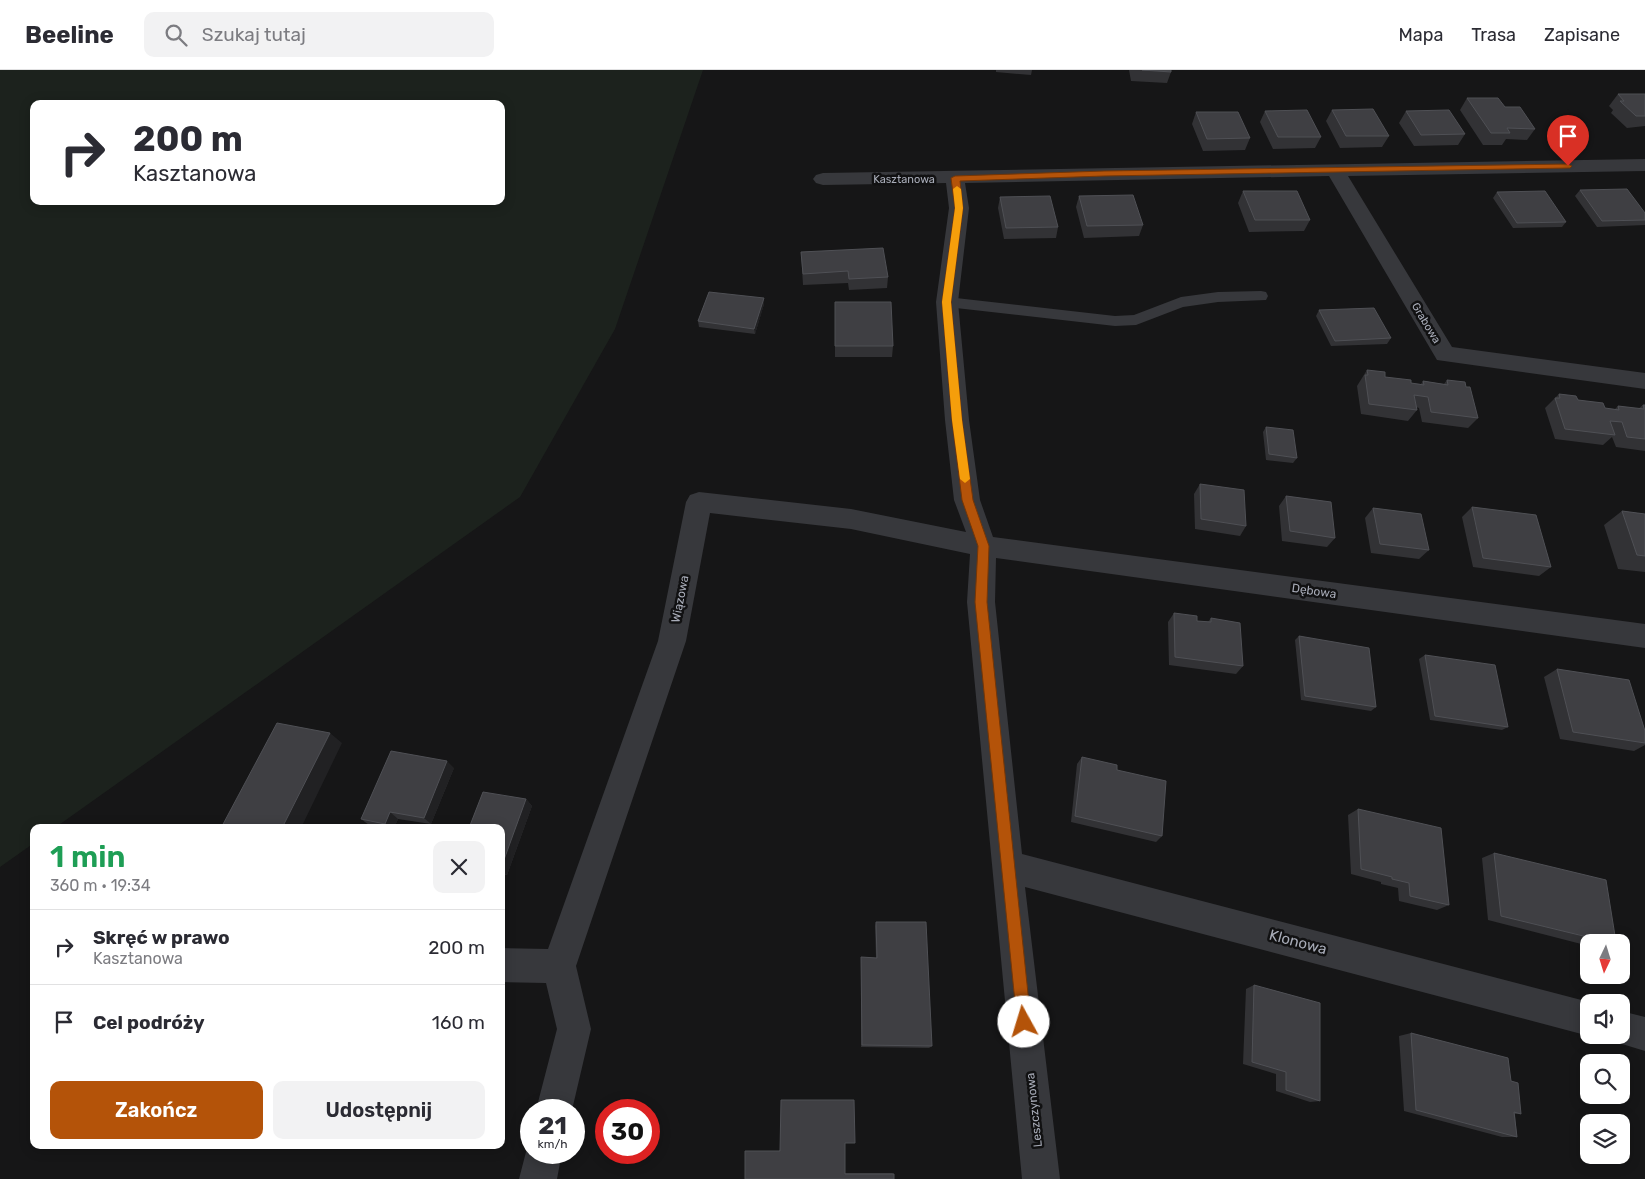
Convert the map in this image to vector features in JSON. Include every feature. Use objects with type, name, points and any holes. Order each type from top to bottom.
[{"type":"street","name":"Kasztanowa","points":[[823,179],[1645,165]]},
{"type":"street","name":"Grabowa","points":[[1335,170],[1445,354],[1645,381]]},
{"type":"street","name":"Leszczynowa","points":[[955,178],[959,208],[947,302],[957,420],[967,500],[984,546],[981,602],[1041,1179]]},
{"type":"street","name":"Wiązowa","points":[[559,966],[672,641],[699,502],[851,519],[984,546]]},
{"type":"street","name":"Dębowa","points":[[984,546],[1645,636]]},
{"type":"street","name":"Klonowa","points":[[1007,866],[1580,1017]]},
{"type":"street","points":[[505,965],[559,966],[574,1029],[557,1099]]},
{"type":"street","points":[[1630,1030],[1645,1034]]},
{"type":"street","points":[[538,1179],[541,1164]]},
{"type":"lane","points":[[947,302],[1116,321],[1136,320],[1181,302],[1218,297],[1261,296]]},
{"type":"shaded area","points":[[0,70],[703,70],[615,329],[520,497],[60,824],[30,824],[30,846],[0,867]]},
{"type":"building","points":[[1142,70],[1171,70],[1171,72]]},
{"type":"building","points":[[1618,94],[1645,94],[1645,116],[1636,116],[1620,101],[1624,101]]},
{"type":"building","points":[[1467,98],[1498,98],[1505,107],[1520,107],[1535,129],[1507,128],[1510,133],[1491,133]]},
{"type":"building","points":[[1373,109],[1389,136],[1346,136],[1332,110]]},
{"type":"building","points":[[1307,110],[1321,137],[1278,137],[1265,111]]},
{"type":"building","points":[[1449,110],[1465,134],[1421,135],[1406,111]]},
{"type":"building","points":[[1196,112],[1238,112],[1250,138],[1207,139]]},
{"type":"building","points":[[1627,189],[1645,213],[1645,220],[1602,221],[1580,190]]},
{"type":"building","points":[[1243,191],[1297,191],[1310,220],[1255,220]]},
{"type":"building","points":[[1545,191],[1566,222],[1517,223],[1497,192]]},
{"type":"building","points":[[1133,195],[1143,225],[1087,226],[1079,196]]},
{"type":"building","points":[[1050,196],[1058,227],[1006,228],[1000,197]]},
{"type":"building","points":[[883,248],[888,277],[849,279],[848,271],[803,274],[801,252]]},
{"type":"building","points":[[709,292],[764,298],[754,329],[698,321]]},
{"type":"building","points":[[835,302],[891,302],[893,346],[835,346]]},
{"type":"building","points":[[1374,308],[1391,338],[1335,341],[1319,310]]},
{"type":"building","points":[[1367,370],[1385,372],[1385,377],[1411,380],[1411,383],[1424,385],[1423,381],[1448,385],[1447,380],[1465,382],[1466,387],[1470,387],[1478,418],[1431,412],[1428,397],[1414,395],[1417,410],[1369,404],[1365,375],[1368,375]]},
{"type":"building","points":[[1559,394],[1576,396],[1578,400],[1603,403],[1605,408],[1619,410],[1618,406],[1644,409],[1643,405],[1645,405],[1645,439],[1627,437],[1622,422],[1610,421],[1615,435],[1565,429],[1555,398],[1560,398]]},
{"type":"building","points":[[1266,427],[1293,430],[1297,458],[1269,454]]},
{"type":"building","points":[[1200,484],[1244,490],[1246,526],[1201,519]]},
{"type":"building","points":[[1286,496],[1331,502],[1335,538],[1290,531]]},
{"type":"building","points":[[1472,507],[1536,515],[1551,567],[1483,558]]},
{"type":"building","points":[[1373,508],[1421,514],[1429,550],[1380,544]]},
{"type":"building","points":[[1622,511],[1645,514],[1645,556],[1637,555]]},
{"type":"building","points":[[1174,613],[1197,616],[1197,621],[1211,622],[1211,618],[1240,623],[1243,666],[1175,657]]},
{"type":"building","points":[[1299,636],[1369,648],[1376,707],[1305,696]]},
{"type":"building","points":[[1425,655],[1495,665],[1508,727],[1435,716]]},
{"type":"building","points":[[1557,669],[1629,680],[1645,731],[1645,743],[1573,732]]},
{"type":"building","points":[[277,723],[330,733],[284,824],[223,824]]},
{"type":"building","points":[[391,751],[447,761],[424,818],[390,812],[385,824],[361,819]]},
{"type":"building","points":[[1082,757],[1117,765],[1117,770],[1166,781],[1162,836],[1075,816]]},
{"type":"building","points":[[483,792],[526,799],[505,857],[505,824],[471,824]]},
{"type":"building","points":[[1358,809],[1441,828],[1449,905],[1410,896],[1409,883],[1361,869]]},
{"type":"building","points":[[1494,853],[1606,880],[1615,934],[1580,935],[1501,916]]},
{"type":"building","points":[[876,922],[926,922],[932,1046],[862,1045],[861,957],[877,958]]},
{"type":"building","points":[[1254,985],[1320,1003],[1320,1101],[1286,1090],[1286,1072],[1252,1062]]},
{"type":"building","points":[[1411,1033],[1508,1058],[1511,1081],[1518,1083],[1521,1114],[1514,1112],[1517,1137],[1416,1110]]},
{"type":"building","points":[[781,1100],[854,1100],[855,1143],[845,1143],[845,1174],[894,1174],[894,1179],[745,1179],[745,1151],[780,1151]]},
{"type":"slow traffic","points":[[957,189],[959,208],[948,282],[947,302],[957,420],[965,479]]},
{"type":"route","points":[[1024,1022],[981,602],[984,546],[967,500],[957,420],[947,302],[948,282],[959,208],[955,178],[1104,173],[1568,166]]}]
